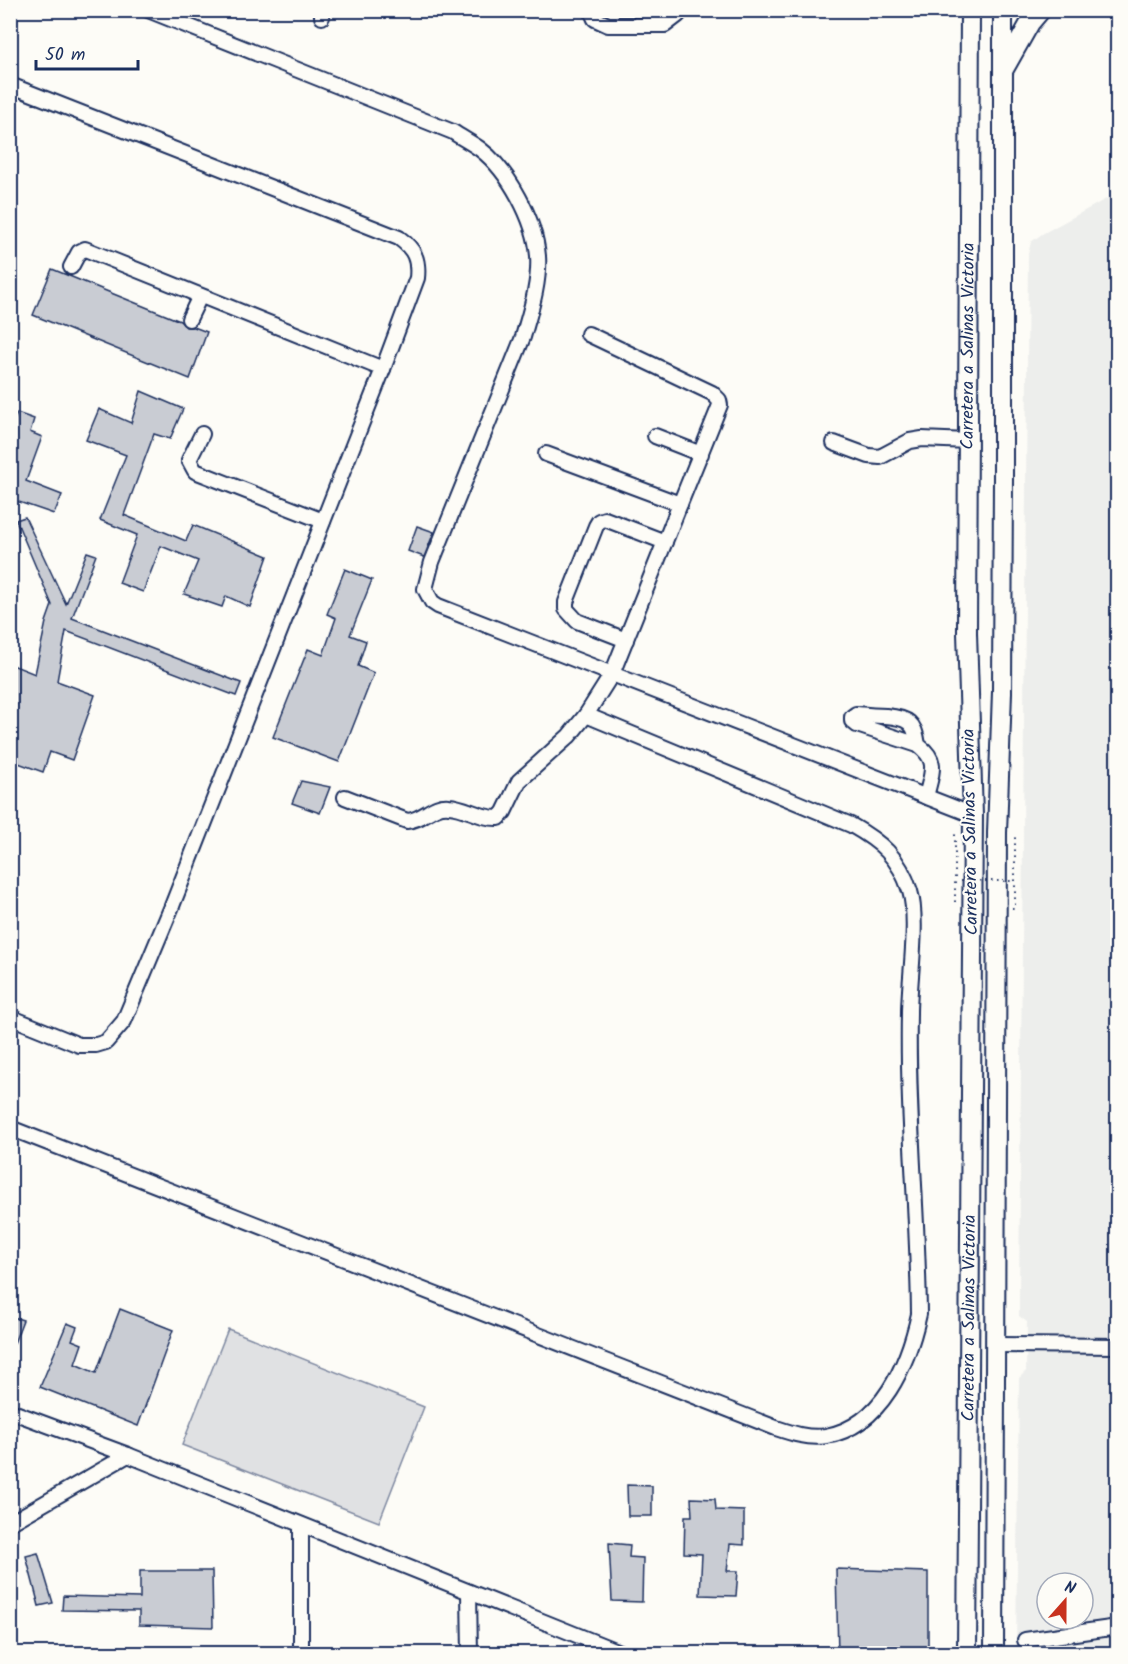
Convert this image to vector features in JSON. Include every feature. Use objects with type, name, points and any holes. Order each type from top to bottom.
[{"type":"main road","name":"Carretera a Salinas Victoria","points":[[994,1653],[997,843],[1002,692],[1004,479],[1003,10]]},
{"type":"main road","points":[[1003,70],[1030,22],[1041,10]]},
{"type":"main road","name":"Carretera a Salinas Victoria","points":[[967,1653],[973,815],[967,633],[969,11]]},
{"type":"street","points":[[147,10],[453,132],[480,149],[498,167],[515,190],[531,227],[538,256],[534,298],[523,337],[432,562],[425,589],[432,602],[973,815]]},
{"type":"street","points":[[591,10],[596,19],[608,25],[665,25],[681,10]]},
{"type":"street","points":[[10,85],[399,238],[417,255],[418,266],[417,278],[324,521],[172,906],[124,1021],[106,1042],[96,1045],[79,1045],[10,1017]]},
{"type":"street","points":[[72,267],[79,252],[85,249],[383,369]]},
{"type":"street","points":[[189,319],[200,296]]},
{"type":"street","points":[[345,797],[406,821],[417,820],[436,807],[449,806],[491,818],[499,818],[519,781],[569,736],[586,715],[612,674],[720,405],[717,398],[588,334]]},
{"type":"street","points":[[202,434],[189,460],[195,471],[324,521]]},
{"type":"street","points":[[655,436],[700,454]]},
{"type":"street","points":[[834,443],[869,456],[880,457],[910,441],[922,439],[968,441]]},
{"type":"street","points":[[546,454],[680,504]]},
{"type":"street","points":[[626,640],[577,621],[566,609],[566,602],[596,526],[599,521],[605,519],[665,542]]},
{"type":"street","points":[[10,1128],[776,1428],[799,1435],[825,1436],[847,1429],[873,1413],[897,1377],[915,1334],[919,1314],[909,1014],[913,914],[911,894],[903,872],[890,853],[873,837],[851,825],[586,715]]},
{"type":"street","points":[[918,745],[931,757],[933,767],[926,797]]},
{"type":"street","points":[[995,1345],[1118,1346]]},
{"type":"street","points":[[10,1411],[128,1455],[624,1653]]},
{"type":"street","points":[[10,1523],[128,1455]]},
{"type":"street","points":[[301,1525],[301,1653]]},
{"type":"street","points":[[469,1592],[470,1653]]},
{"type":"street","points":[[1026,1640],[1118,1628]]},
{"type":"path","points":[[961,881],[1012,881]]},
{"type":"shaded area","points":[[1117,193],[1117,1653],[1016,1654],[1019,1378],[1026,1371],[1027,1322],[1019,1316],[1019,1299],[1028,254],[1031,242]]},
{"type":"shaded area","points":[[228,1329],[424,1407],[379,1522],[182,1445]]},
{"type":"building","points":[[52,269],[180,321],[186,327],[194,327],[207,332],[190,379],[33,315]]},
{"type":"building","points":[[141,391],[183,409],[170,439],[154,434],[124,515],[186,541],[193,525],[268,556],[250,607],[226,596],[222,607],[184,594],[198,561],[161,546],[143,592],[119,583],[137,535],[100,520],[126,455],[86,440],[99,409],[131,423]]},
{"type":"building","points":[[17,413],[34,419],[30,432],[42,437],[26,481],[62,495],[54,514],[10,499],[10,431]]},
{"type":"building","points":[[25,517],[66,604],[87,552],[96,555],[72,618],[241,683],[236,696],[66,631],[57,681],[95,695],[72,760],[50,752],[43,772],[10,760],[10,664],[35,674],[52,605],[16,520]]},
{"type":"building","points":[[417,526],[434,532],[424,557],[408,551]]},
{"type":"building","points":[[345,569],[372,580],[350,635],[366,641],[358,666],[374,673],[339,762],[273,737],[308,649],[323,655],[336,618],[327,614]]},
{"type":"building","points":[[301,781],[330,787],[320,813],[292,803]]},
{"type":"building","points":[[120,1309],[173,1330],[138,1426],[40,1387],[67,1323],[77,1327],[72,1340],[82,1344],[75,1364],[96,1373]]},
{"type":"building","points":[[10,1316],[23,1320],[11,1351],[10,1351]]},
{"type":"building","points":[[627,1485],[652,1486],[652,1516],[628,1516]]},
{"type":"building","points":[[691,1498],[715,1499],[716,1510],[744,1511],[744,1545],[730,1544],[727,1571],[738,1571],[736,1596],[700,1595],[702,1554],[684,1553],[685,1516],[692,1516]]},
{"type":"building","points":[[609,1543],[630,1545],[629,1557],[643,1558],[642,1602],[612,1601]]},
{"type":"building","points":[[38,1553],[53,1603],[39,1606],[26,1556]]},
{"type":"building","points":[[836,1569],[928,1572],[928,1653],[838,1653]]},
{"type":"building","points":[[140,1571],[212,1571],[213,1627],[139,1625],[139,1611],[62,1610],[63,1596],[140,1598]]}]
